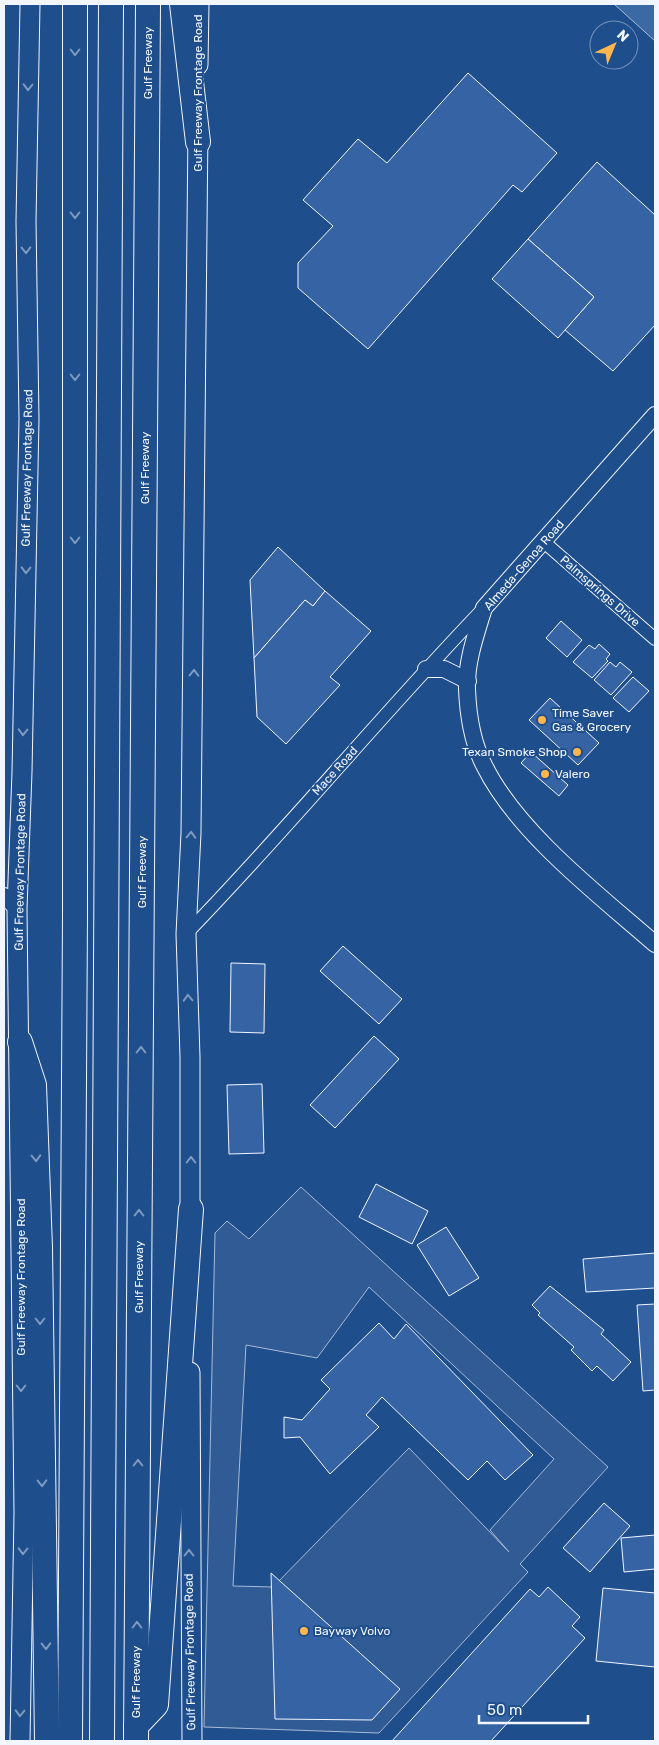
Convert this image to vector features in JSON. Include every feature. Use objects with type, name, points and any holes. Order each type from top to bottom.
[{"type":"highway","points":[[70,1741],[75,915],[75,4]]},
{"type":"highway","points":[[102,1741],[111,4]]},
{"type":"highway","name":"Gulf Freeway","points":[[136,1734],[148,4]]},
{"type":"highway","points":[[182,4],[198,142]]},
{"type":"highway","points":[[20,1042],[34,1085],[40,1248],[48,1741]]},
{"type":"highway","points":[[136,1734],[156,1705],[191,1209]]},
{"type":"main road","name":"Gulf Freeway Frontage Road","points":[[20,1741],[24,1513],[20,1042],[10,902],[22,772],[29,419],[26,222],[30,4]]},
{"type":"main road","name":"Gulf Freeway Frontage Road","points":[[192,1741],[189,1568],[190,1057],[186,934],[192,804],[199,4]]},
{"type":"street","name":"Almeda-Genoa Road","points":[[655,414],[484,608],[472,647],[468,681],[471,725],[484,766],[506,802],[577,876],[655,944]]},
{"type":"street","name":"Palmsprings Drive","points":[[544,542],[655,639]]},
{"type":"street","name":"Mace Road","points":[[186,934],[237,881],[426,669],[484,608]]},
{"type":"street","points":[[426,669],[444,669],[468,681]]},
{"type":"shaded area","points":[[614,4],[655,4],[655,41],[639,27],[639,20],[632,20]]},
{"type":"shaded area","points":[[301,1187],[608,1467],[520,1564],[528,1572],[379,1733],[204,1727],[215,1233],[227,1221],[249,1239]],"holes":[[[369,1287],[554,1459],[490,1530],[509,1552],[409,1448],[273,1587],[233,1586],[246,1345],[317,1358]]]},
{"type":"building","points":[[468,73],[557,153],[522,192],[513,185],[368,349],[298,288],[298,263],[333,226],[303,200],[358,139],[387,163]]},
{"type":"building","points":[[597,162],[655,215],[655,325],[613,371],[565,330],[594,297],[528,239]]},
{"type":"building","points":[[528,239],[594,297],[558,338],[492,279]]},
{"type":"building","points":[[278,547],[325,591],[313,606],[305,600],[254,658],[250,580]]},
{"type":"building","points":[[325,591],[371,631],[330,677],[340,685],[286,744],[257,717],[254,658],[305,600],[313,606]]},
{"type":"building","points":[[561,621],[582,640],[567,657],[546,638]]},
{"type":"building","points":[[599,644],[610,654],[606,659],[608,661],[592,678],[573,662],[589,645],[595,649]]},
{"type":"building","points":[[610,662],[616,667],[620,662],[632,672],[611,695],[594,680]]},
{"type":"building","points":[[633,677],[649,691],[629,712],[613,698]]},
{"type":"building","points":[[550,698],[599,743],[578,765],[529,720]]},
{"type":"building","name":"Valero","points":[[531,752],[568,785],[559,796],[521,763]]},
{"type":"building","points":[[343,946],[402,999],[379,1024],[320,971]]},
{"type":"building","points":[[231,963],[265,964],[264,1033],[230,1032]]},
{"type":"building","points":[[374,1036],[399,1059],[335,1128],[310,1105]]},
{"type":"building","points":[[262,1084],[264,1153],[229,1154],[227,1085]]},
{"type":"building","points":[[376,1184],[428,1211],[412,1244],[359,1217]]},
{"type":"building","points":[[446,1227],[479,1278],[449,1296],[417,1245]]},
{"type":"building","points":[[655,1253],[655,1288],[586,1292],[583,1259]]},
{"type":"building","points":[[550,1286],[604,1330],[601,1334],[631,1362],[613,1381],[597,1366],[592,1371],[571,1350],[574,1347],[538,1315],[540,1313],[532,1305]]},
{"type":"building","points":[[655,1304],[655,1390],[643,1391],[637,1305]]},
{"type":"building","points":[[379,1323],[394,1339],[406,1324],[533,1455],[505,1480],[487,1461],[468,1480],[382,1397],[366,1415],[379,1427],[330,1474],[300,1437],[284,1438],[284,1417],[302,1420],[330,1389],[321,1380]]},
{"type":"building","points":[[604,1503],[630,1526],[590,1572],[563,1548]]},
{"type":"building","points":[[655,1535],[655,1569],[624,1572],[621,1538]]},
{"type":"building","name":"Bayway Volvo","points":[[271,1573],[400,1689],[372,1720],[275,1719]]},
{"type":"building","points":[[548,1587],[580,1617],[572,1626],[585,1638],[491,1741],[392,1741],[530,1589],[539,1597]]},
{"type":"building","points":[[603,1588],[655,1593],[655,1667],[596,1661]]},
{"type":"place","name":"Time Saver Gas & Grocery","points":[[542,720]]},
{"type":"place","name":"Texan Smoke Shop","points":[[577,752]]},
{"type":"place","name":"Valero","points":[[545,774]]},
{"type":"place","name":"Bayway Volvo","points":[[304,1631]]}]
